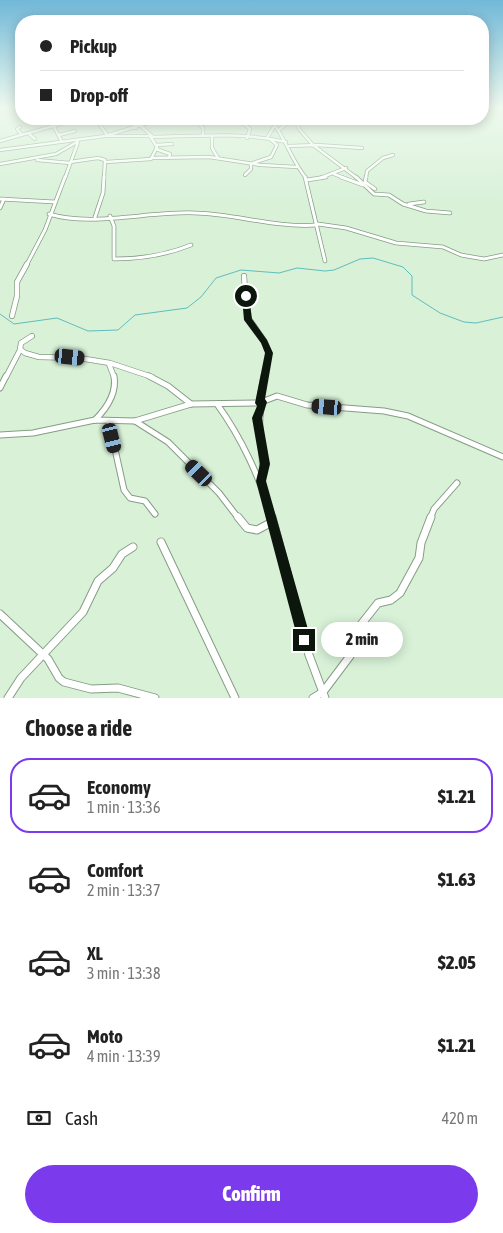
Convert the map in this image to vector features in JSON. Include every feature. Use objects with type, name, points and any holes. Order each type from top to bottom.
[{"type":"street","points":[[0,150],[74,141]]},
{"type":"street","points":[[0,164],[31,160],[56,154],[78,141]]},
{"type":"street","points":[[12,316],[17,296],[17,282],[45,230],[49,214],[79,141]]},
{"type":"street","points":[[152,141],[156,147],[170,154],[169,158]]},
{"type":"street","points":[[212,141],[212,148],[219,159]]},
{"type":"street","points":[[252,164],[271,156],[277,145],[272,141]]},
{"type":"street","points":[[280,141],[286,142],[289,146],[297,166],[307,180],[325,261]]},
{"type":"street","points":[[310,141],[346,168],[374,194],[386,194],[426,211],[450,213]]},
{"type":"street","points":[[156,147],[172,144]]},
{"type":"street","points":[[289,146],[313,144],[362,148]]},
{"type":"street","points":[[151,158],[156,147]]},
{"type":"street","points":[[375,189],[365,182],[365,176],[371,167],[392,155]]},
{"type":"street","points":[[31,160],[70,162],[101,158],[106,162],[151,158],[219,159],[252,164],[297,166]]},
{"type":"street","points":[[95,217],[103,193],[106,162]]},
{"type":"street","points":[[245,174],[251,169],[252,164]]},
{"type":"street","points":[[307,180],[334,174],[346,168]]},
{"type":"street","points":[[352,173],[365,176]]},
{"type":"street","points":[[334,174],[365,186]]},
{"type":"street","points":[[0,208],[2,199],[55,202]]},
{"type":"street","points":[[407,204],[424,202]]},
{"type":"street","points":[[49,214],[58,217],[95,217],[190,213],[219,215],[270,224],[317,224],[346,228],[398,243],[443,246],[461,255],[484,259],[503,256]]},
{"type":"street","points":[[110,216],[113,220],[115,240],[112,251],[114,259],[136,259],[172,253],[180,247],[191,245]]},
{"type":"street","points":[[244,276],[247,316],[265,342],[269,353],[257,418],[265,464],[261,481]]},
{"type":"street","points":[[0,388],[20,350],[21,343],[32,336]]},
{"type":"street","points":[[20,350],[36,356],[96,360],[160,380],[191,404]]},
{"type":"street","points":[[95,420],[104,412],[112,398],[115,380],[108,364]]},
{"type":"street","points":[[0,435],[34,433],[95,420],[109,422],[136,421],[191,404],[261,402],[277,396],[307,405],[384,411],[408,416],[503,457]]},
{"type":"street","points":[[217,404],[234,424],[261,481],[309,657],[324,695]]},
{"type":"street","points":[[136,421],[168,442],[219,493],[247,528],[257,530],[272,522]]},
{"type":"street","points":[[109,422],[124,490],[130,498],[145,500],[155,514]]},
{"type":"street","points":[[324,695],[350,656],[359,627],[378,603],[391,600],[400,593],[420,558],[421,543],[434,509],[457,483]]},
{"type":"street","points":[[161,542],[235,698]]},
{"type":"street","points":[[8,698],[21,678],[44,655],[62,632],[83,612],[98,581],[113,568],[122,554],[133,548]]},
{"type":"street","points":[[0,614],[44,655],[53,665],[58,678],[70,684],[91,689],[118,688],[155,698]]},
{"type":"street","points":[[313,698],[318,693],[324,695]]},
{"type":"waterway","points":[[0,314],[14,324],[57,318],[88,331],[118,330],[135,315],[187,308],[201,297],[216,278],[241,270],[279,273],[297,268],[325,271],[334,270],[360,259],[373,258],[403,267],[412,276],[412,295],[440,313],[464,322],[476,323],[503,317]]},
{"type":"route","points":[[246,296],[248,320],[265,342],[269,353],[269,362],[260,403],[263,402],[257,418],[265,464],[261,481],[304,640]]}]
